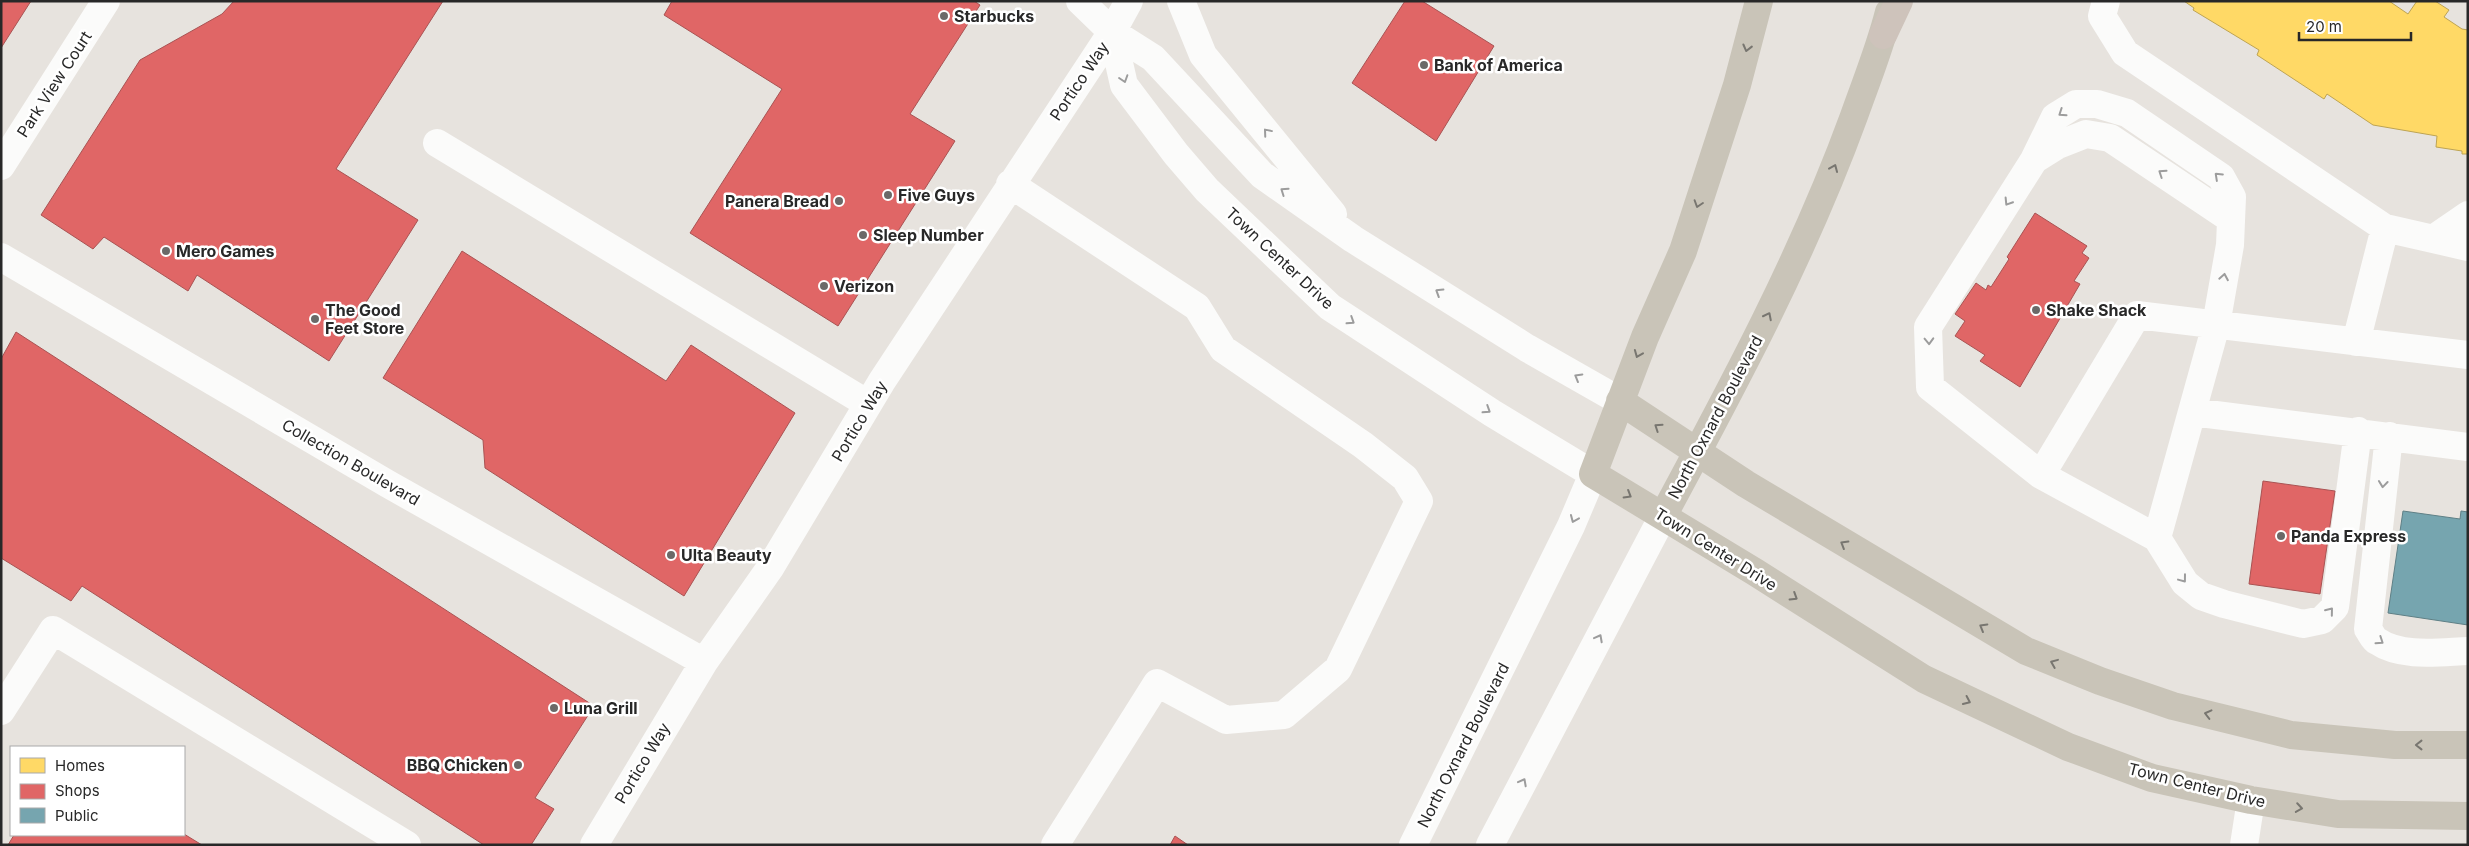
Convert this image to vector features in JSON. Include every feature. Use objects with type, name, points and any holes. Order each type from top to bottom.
[{"type":"highway","points":[[1883,35],[1899,1]]},
{"type":"main road","name":"North Oxnard Boulevard","points":[[1593,474],[1620,401],[1683,251],[1737,85],[1759,1]]},
{"type":"main road","name":"North Oxnard Boulevard","points":[[1663,516],[1792,269],[1839,157],[1883,35],[1891,1]]},
{"type":"main road","points":[[1620,401],[1746,484],[2017,646],[2100,681],[2173,706],[2292,735],[2395,745],[2468,745]]},
{"type":"main road","name":"Town Center Drive","points":[[1593,474],[1932,684],[2068,748],[2152,778],[2251,800],[2338,814],[2468,816]]},
{"type":"street","name":"Park View Court","points":[[1,166],[106,1]]},
{"type":"street","points":[[1080,1],[1112,32],[1153,58],[1262,175],[1353,238],[1528,348],[1620,401]]},
{"type":"street","name":"Portico Way","points":[[594,845],[704,662],[770,568],[868,404],[1010,184],[1112,32],[1129,1]]},
{"type":"street","points":[[1181,1],[1203,55],[1353,238]]},
{"type":"street","points":[[2106,1],[2102,16],[2125,53],[2385,228],[2468,247]]},
{"type":"street","name":"Town Center Drive","points":[[1112,32],[1124,85],[1176,154],[1207,190],[1330,307],[1492,413],[1593,474]]},
{"type":"street","points":[[2157,538],[2216,325],[2230,245],[2232,197],[2221,177],[2127,113],[2097,104],[2076,104],[2055,117],[2034,160],[1928,327],[1930,387],[2041,475],[2157,538],[2185,583],[2201,596],[2224,604],[2303,624],[2322,620],[2335,607],[2358,432]]},
{"type":"street","points":[[437,143],[868,404]]},
{"type":"street","points":[[1010,184],[1197,308],[1223,349],[1363,444],[1405,478],[1419,501],[1338,669],[1284,715],[1226,720],[1157,683],[1055,845]]},
{"type":"street","points":[[2433,239],[2468,215]]},
{"type":"street","points":[[2356,342],[2385,228]]},
{"type":"street","name":"Collection Boulevard","points":[[1,257],[388,484],[704,662]]},
{"type":"street","points":[[2041,475],[2137,315],[2468,356]]},
{"type":"street","points":[[2192,412],[2468,447]]},
{"type":"street","points":[[2389,436],[2368,629],[2376,640],[2394,648],[2425,652],[2468,651]]},
{"type":"street","name":"North Oxnard Boulevard","points":[[1413,845],[1567,535],[1593,474]]},
{"type":"street","name":"North Oxnard Boulevard","points":[[1490,845],[1663,516]]},
{"type":"street","points":[[1,711],[53,630],[407,845]]},
{"type":"street","points":[[2244,845],[2251,800]]},
{"type":"building: Homes","points":[[2184,1],[2389,1],[2408,14],[2417,1],[2435,1],[2449,10],[2444,17],[2462,29],[2468,30],[2468,154],[2462,154],[2462,151],[2436,147],[2437,136],[2373,125],[2327,94],[2324,99],[2257,55],[2259,50],[2193,10],[2194,8]]},
{"type":"building: Shops","points":[[1,1],[31,1],[1,48]]},
{"type":"building: Shops","points":[[234,1],[443,1],[336,169],[418,220],[329,361],[197,275],[188,291],[104,237],[93,249],[41,215],[140,60],[222,14]]},
{"type":"building: Shops","points":[[672,1],[974,1],[980,5],[910,114],[955,141],[838,326],[690,233],[782,89],[664,15]]},
{"type":"building: Shops","name":"Bank of America","points":[[1405,1],[1422,1],[1494,46],[1436,141],[1352,83]]},
{"type":"building: Shops","points":[[2035,213],[2087,246],[2082,253],[2089,258],[2074,281],[2080,284],[2020,387],[1980,361],[1985,355],[1955,336],[1965,321],[1955,314],[1976,283],[1986,290],[1988,285],[1991,287],[2009,259],[2007,257]]},
{"type":"building: Shops","points":[[462,251],[666,381],[691,345],[795,413],[684,596],[485,468],[483,440],[383,378]]},
{"type":"building: Shops","points":[[16,332],[594,706],[535,798],[554,809],[531,845],[484,845],[82,586],[71,601],[1,558],[1,359]]},
{"type":"building: Shops","points":[[2263,481],[2335,491],[2320,594],[2249,584]]},
{"type":"building: Shops","points":[[185,835],[202,845],[8,845],[13,836]]},
{"type":"building: Shops","points":[[1175,836],[1188,845],[1170,845]]},
{"type":"building: Public","points":[[2403,511],[2460,519],[2461,511],[2468,512],[2468,625],[2388,613]]},
{"type":"place","name":"Starbucks","points":[[944,16]]},
{"type":"place","name":"Bank of America","points":[[1424,65]]},
{"type":"place","name":"Five Guys","points":[[888,195]]},
{"type":"place","name":"Panera Bread","points":[[839,201]]},
{"type":"place","name":"Sleep Number","points":[[863,235]]},
{"type":"place","name":"Mero Games","points":[[166,251]]},
{"type":"place","name":"Verizon","points":[[824,286]]},
{"type":"place","name":"Shake Shack","points":[[2036,310]]},
{"type":"place","name":"The Good Feet Store","points":[[315,319]]},
{"type":"place","name":"Panda Express","points":[[2281,536]]},
{"type":"place","name":"Ulta Beauty","points":[[671,555]]},
{"type":"place","name":"Luna Grill","points":[[554,708]]},
{"type":"place","name":"BBQ Chicken","points":[[518,765]]}]
